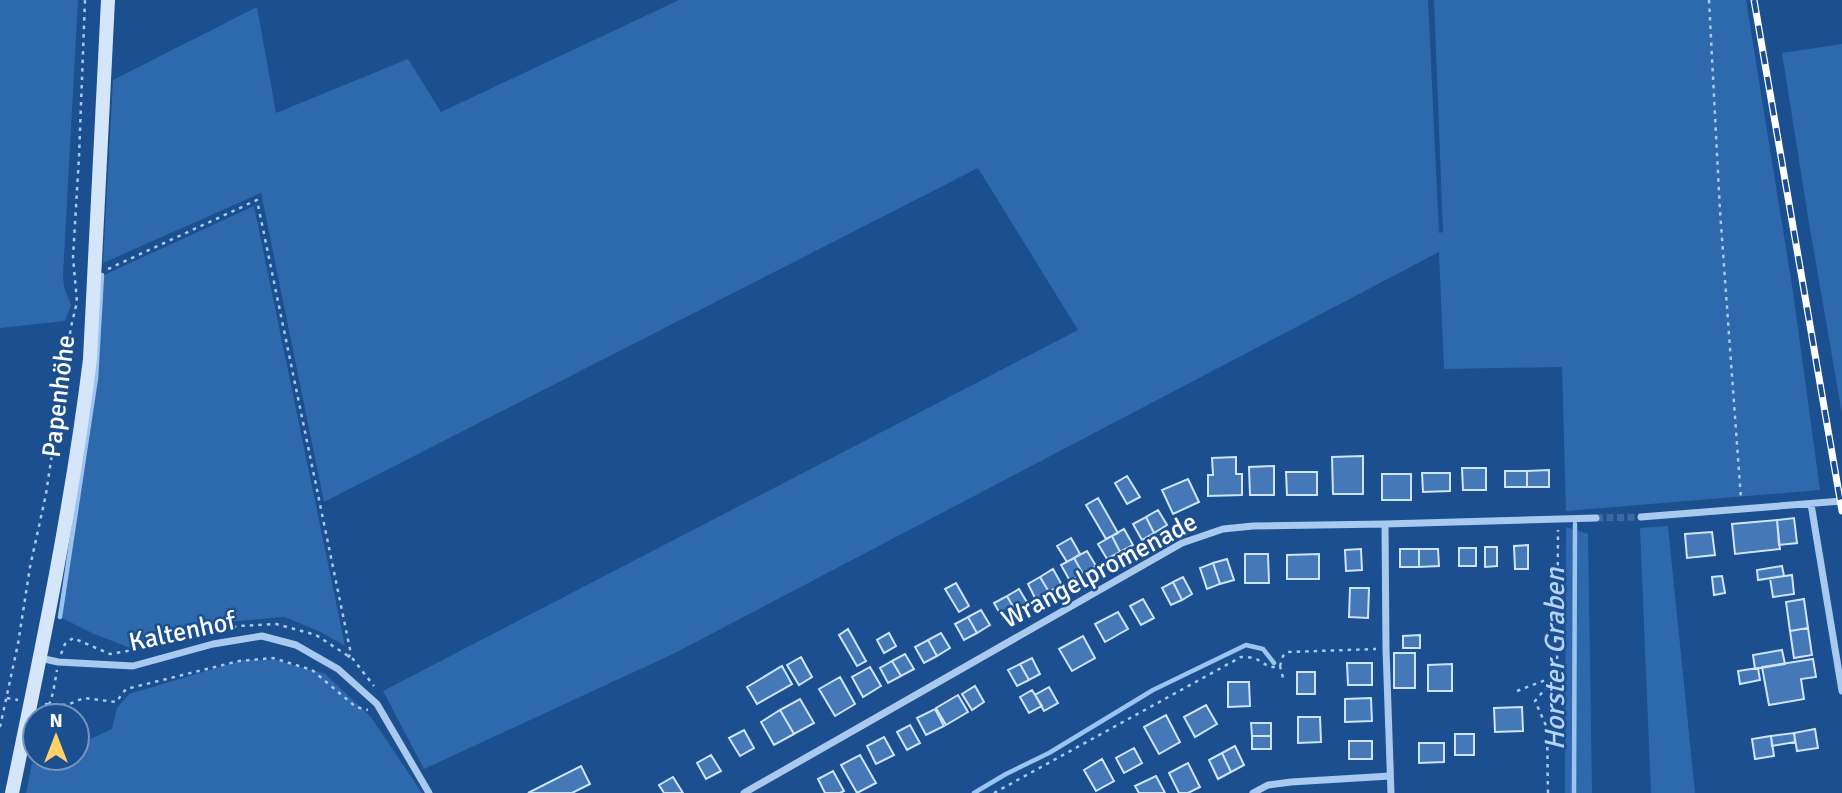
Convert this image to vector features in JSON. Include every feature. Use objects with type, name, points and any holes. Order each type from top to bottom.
[{"type":"main road","name":"Papenhöhe","points":[[12,793],[59,564],[84,410],[90,359],[108,0]]},
{"type":"street","points":[[1641,517],[1842,501]]},
{"type":"street","points":[[1811,504],[1842,691]]},
{"type":"street","name":"Wrangelpromenade","points":[[744,793],[1182,544],[1223,529],[1253,526],[1596,519]]},
{"type":"street","points":[[1385,524],[1391,793]]},
{"type":"street","name":"Kaltenhof","points":[[40,658],[58,662],[133,666],[213,644],[262,636],[296,645],[338,669],[377,704],[429,793]]},
{"type":"street","points":[[1253,793],[1268,785],[1291,782],[1391,776]]},
{"type":"path","points":[[0,727],[46,494],[71,327],[77,306],[73,257],[85,0]]},
{"type":"path","points":[[1709,0],[1720,211],[1742,509]]},
{"type":"path","points":[[95,273],[257,200],[351,653],[338,669]]},
{"type":"path","points":[[1548,793],[1547,728],[1535,701],[1557,675],[1558,520]]},
{"type":"path","points":[[1284,682],[1280,666],[1283,656],[1289,652],[1386,649]]},
{"type":"path","points":[[994,793],[1241,657],[1252,657],[1272,668],[1280,666]]},
{"type":"path","points":[[74,702],[84,698],[116,702],[126,689],[239,661],[273,658],[312,670],[356,707],[383,713]]},
{"type":"path","points":[[1517,691],[1557,675]]},
{"type":"shaded area","points":[[0,0],[78,0],[63,275],[64,287],[71,305],[65,321],[0,328]]},
{"type":"shaded area","points":[[679,0],[1428,0],[1439,233],[1443,232],[1434,0],[1746,0],[1793,292],[1820,490],[1566,511],[1562,367],[1444,369],[1439,252],[675,653],[424,769],[383,691],[1078,330],[978,168],[324,502],[261,193],[103,263],[113,80],[257,7],[276,113],[408,59],[441,112]]},
{"type":"shaded area","points":[[1842,44],[1842,414],[1782,53]]},
{"type":"shaded area","points":[[254,206],[345,646],[319,631],[284,617],[238,621],[128,647],[62,618],[97,379],[104,275]]},
{"type":"shaded area","points":[[1668,526],[1695,793],[1651,793],[1640,528]]},
{"type":"shaded area","points":[[1566,527],[1588,534],[1592,793],[1565,793]]},
{"type":"shaded area","points":[[243,660],[276,660],[325,674],[371,717],[422,793],[26,793],[30,772],[91,772],[91,739],[112,729],[117,708],[129,694]]},
{"type":"building","points":[[1363,456],[1363,494],[1333,494],[1332,457]]},
{"type":"building","points":[[1236,457],[1236,474],[1242,474],[1242,495],[1208,496],[1208,475],[1213,475],[1212,458]]},
{"type":"building","points":[[1274,466],[1274,495],[1250,495],[1249,467]]},
{"type":"building","points":[[1462,468],[1486,468],[1486,490],[1463,490]]},
{"type":"building","points":[[1549,470],[1549,487],[1527,487],[1527,471]]},
{"type":"building","points":[[1505,471],[1527,471],[1527,487],[1505,487]]},
{"type":"building","points":[[1286,472],[1317,472],[1317,495],[1287,495]]},
{"type":"building","points":[[1422,473],[1450,473],[1450,491],[1423,492]]},
{"type":"building","points":[[1382,474],[1411,474],[1411,500],[1382,500]]},
{"type":"building","points":[[1127,476],[1140,497],[1127,504],[1115,483]]},
{"type":"building","points":[[1188,479],[1199,502],[1173,514],[1162,490]]},
{"type":"building","points":[[1098,498],[1118,533],[1106,539],[1086,505]]},
{"type":"building","points":[[1158,510],[1167,525],[1154,533],[1146,517]]},
{"type":"building","points":[[1146,517],[1154,533],[1142,540],[1133,524]]},
{"type":"building","points":[[1794,518],[1797,543],[1779,545],[1777,520]]},
{"type":"building","points":[[1777,520],[1780,549],[1735,554],[1732,524]]},
{"type":"building","points":[[1124,529],[1133,545],[1120,552],[1112,536]]},
{"type":"building","points":[[1712,532],[1715,555],[1687,558],[1685,534]]},
{"type":"building","points":[[1112,536],[1120,552],[1107,559],[1098,544]]},
{"type":"building","points":[[1071,538],[1080,554],[1067,562],[1057,546]]},
{"type":"building","points":[[1528,545],[1528,569],[1515,569],[1514,546]]},
{"type":"building","points":[[1485,547],[1497,547],[1497,566],[1485,567]]},
{"type":"building","points":[[1459,548],[1476,548],[1476,566],[1459,566]]},
{"type":"building","points":[[1361,549],[1362,570],[1346,571],[1345,550]]},
{"type":"building","points":[[1400,549],[1419,549],[1419,567],[1400,567]]},
{"type":"building","points":[[1419,549],[1438,549],[1439,566],[1419,567]]},
{"type":"building","points":[[1087,551],[1096,566],[1083,574],[1074,558]]},
{"type":"building","points":[[1245,554],[1268,554],[1269,583],[1245,583]]},
{"type":"building","points":[[1319,554],[1319,579],[1287,579],[1287,555]]},
{"type":"building","points":[[1074,558],[1083,574],[1070,581],[1061,565]]},
{"type":"building","points":[[1227,559],[1234,580],[1220,584],[1213,563]]},
{"type":"building","points":[[1213,563],[1220,584],[1207,589],[1200,568]]},
{"type":"building","points":[[1782,566],[1784,576],[1758,580],[1757,570]]},
{"type":"building","points":[[1053,569],[1062,585],[1049,592],[1040,577]]},
{"type":"building","points":[[1792,575],[1794,594],[1773,597],[1770,578]]},
{"type":"building","points":[[1722,576],[1725,593],[1714,595],[1712,577]]},
{"type":"building","points":[[1040,577],[1049,592],[1036,600],[1028,584]]},
{"type":"building","points":[[1183,577],[1192,594],[1182,600],[1173,582]]},
{"type":"building","points":[[1173,582],[1182,600],[1171,605],[1162,588]]},
{"type":"building","points":[[956,583],[969,606],[959,612],[945,589]]},
{"type":"building","points":[[1350,588],[1369,588],[1368,618],[1349,617]]},
{"type":"building","points":[[1019,589],[1028,604],[1016,612],[1007,596]]},
{"type":"building","points":[[1007,596],[1016,612],[1003,619],[994,603]]},
{"type":"building","points":[[1143,599],[1154,618],[1141,625],[1130,606]]},
{"type":"building","points":[[1804,599],[1808,628],[1790,631],[1786,602]]},
{"type":"building","points":[[981,610],[990,625],[977,633],[968,617]]},
{"type":"building","points":[[1118,612],[1128,629],[1105,642],[1095,624]]},
{"type":"building","points":[[968,617],[977,633],[964,640],[955,624]]},
{"type":"building","points":[[1808,628],[1812,655],[1794,658],[1790,631]]},
{"type":"building","points":[[848,629],[866,661],[857,666],[839,635]]},
{"type":"building","points":[[889,633],[896,646],[884,653],[877,640]]},
{"type":"building","points":[[941,633],[950,648],[937,656],[928,640]]},
{"type":"building","points":[[1420,635],[1420,648],[1403,648],[1403,636]]},
{"type":"building","points":[[1083,636],[1095,658],[1072,671],[1059,649]]},
{"type":"building","points":[[928,640],[937,656],[924,663],[915,647]]},
{"type":"building","points":[[1782,650],[1785,664],[1755,669],[1753,655]]},
{"type":"building","points":[[1394,653],[1415,653],[1415,688],[1394,688]]},
{"type":"building","points":[[905,654],[914,669],[901,676],[892,661]]},
{"type":"building","points":[[801,657],[812,677],[799,685],[787,665]]},
{"type":"building","points":[[1032,658],[1040,674],[1029,680],[1020,664]]},
{"type":"building","points":[[1813,659],[1816,677],[1801,679],[1804,699],[1769,705],[1762,667]]},
{"type":"building","points":[[892,661],[901,676],[888,683],[880,668]]},
{"type":"building","points":[[1347,663],[1372,663],[1372,685],[1348,685]]},
{"type":"building","points":[[1020,664],[1029,680],[1017,686],[1008,670]]},
{"type":"building","points":[[1452,664],[1452,691],[1428,691],[1428,665]]},
{"type":"building","points":[[782,666],[792,684],[757,704],[747,687]]},
{"type":"building","points":[[870,667],[881,686],[863,697],[852,677]]},
{"type":"building","points":[[1758,668],[1760,680],[1740,684],[1738,671]]},
{"type":"building","points":[[1297,672],[1315,672],[1315,694],[1297,694]]},
{"type":"building","points":[[840,677],[855,704],[835,716],[819,689]]},
{"type":"building","points":[[1228,682],[1249,682],[1250,706],[1228,707]]},
{"type":"building","points":[[975,686],[984,702],[972,710],[962,694]]},
{"type":"building","points":[[1049,687],[1058,703],[1044,711],[1035,695]]},
{"type":"building","points":[[1032,690],[1042,706],[1029,713],[1020,697]]},
{"type":"building","points":[[958,695],[968,712],[946,725],[936,708]]},
{"type":"building","points":[[1371,698],[1372,721],[1345,722],[1345,699]]},
{"type":"building","points":[[800,699],[814,723],[794,734],[780,710]]},
{"type":"building","points":[[1206,705],[1217,724],[1195,737],[1184,717]]},
{"type":"building","points":[[1522,707],[1523,731],[1495,732],[1494,708]]},
{"type":"building","points":[[935,709],[944,726],[926,735],[917,718]]},
{"type":"building","points":[[780,710],[794,734],[774,745],[761,722]]},
{"type":"building","points":[[1166,715],[1180,742],[1159,754],[1144,727]]},
{"type":"building","points":[[1298,717],[1320,717],[1321,742],[1298,743]]},
{"type":"building","points":[[1251,723],[1271,723],[1271,736],[1252,736]]},
{"type":"building","points":[[910,725],[920,743],[907,750],[897,732]]},
{"type":"building","points":[[1815,729],[1818,748],[1797,751],[1794,733]]},
{"type":"building","points":[[744,730],[754,748],[740,756],[729,738]]},
{"type":"building","points":[[1794,733],[1795,742],[1772,746],[1771,736]]},
{"type":"building","points":[[1455,734],[1474,734],[1474,755],[1455,755]]},
{"type":"building","points":[[1252,736],[1271,736],[1271,749],[1252,749]]},
{"type":"building","points":[[1771,736],[1774,756],[1755,759],[1752,739]]},
{"type":"building","points":[[884,737],[894,755],[876,764],[867,746]]},
{"type":"building","points":[[1349,741],[1372,741],[1372,759],[1349,759]]},
{"type":"building","points":[[1419,743],[1444,743],[1444,762],[1419,763]]},
{"type":"building","points":[[1235,746],[1244,765],[1231,772],[1222,753]]},
{"type":"building","points":[[1134,748],[1142,763],[1124,773],[1116,758]]},
{"type":"building","points":[[1222,753],[1231,772],[1218,779],[1209,760]]},
{"type":"building","points":[[711,755],[721,771],[706,779],[697,763]]},
{"type":"building","points":[[860,755],[876,783],[857,793],[841,765]]},
{"type":"building","points":[[1102,759],[1114,781],[1096,791],[1084,770]]},
{"type":"building","points":[[1188,763],[1200,787],[1188,793],[1179,793],[1169,773]]},
{"type":"building","points":[[581,766],[590,784],[572,793],[528,793]]},
{"type":"building","points":[[833,771],[844,791],[825,793],[818,779]]},
{"type":"building","points":[[1156,776],[1165,793],[1139,793],[1135,786]]},
{"type":"building","points":[[673,777],[683,793],[664,793],[659,785]]},
{"type":"waterway","points":[[60,617],[96,378],[102,275]]},
{"type":"waterway","name":"Horster Graben","points":[[1574,793],[1575,524]]},
{"type":"waterway","points":[[974,793],[1049,753],[1153,690],[1246,645],[1263,649],[1274,663]]},
{"type":"tunnel","points":[[1596,518],[1641,517]]},
{"type":"railway","points":[[1754,0],[1842,511]]}]
